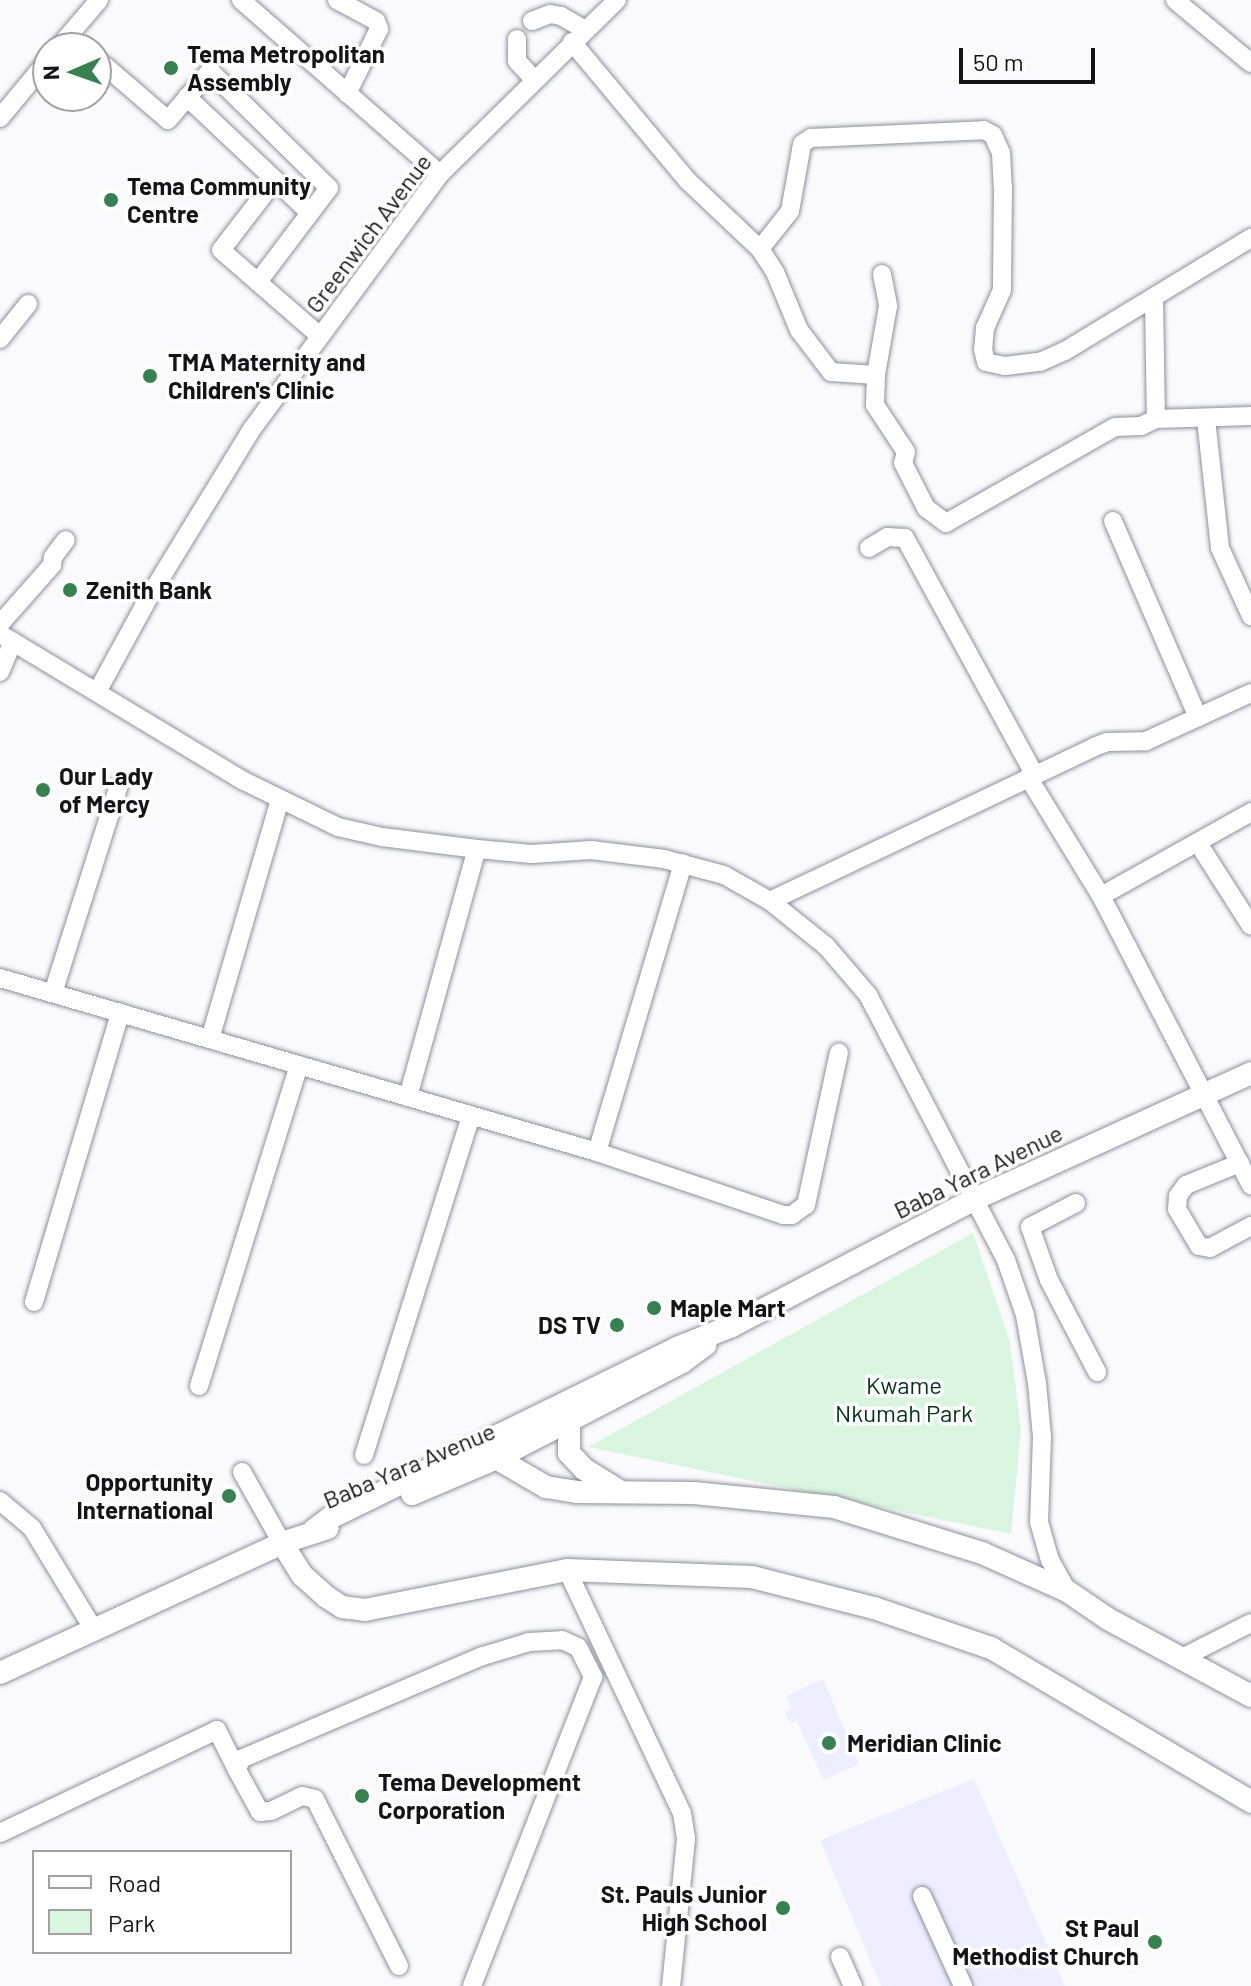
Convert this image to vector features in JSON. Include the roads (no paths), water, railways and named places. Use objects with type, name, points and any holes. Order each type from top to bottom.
[{"type":"main road","name":"Baba Yara Avenue","points":[[0,1673],[282,1543],[314,1530],[336,1527],[486,1453],[677,1348],[732,1326],[975,1199],[1251,1073]]},
{"type":"main road","name":"Baba Yara Avenue","points":[[486,1453],[569,1421],[682,1362],[732,1326]]},
{"type":"main road","points":[[569,1421],[569,1453],[584,1469],[617,1490]]},
{"type":"main road","points":[[486,1453],[546,1487],[577,1492],[694,1493],[834,1507],[982,1553],[1067,1591],[1108,1619],[1251,1696]]},
{"type":"main road","points":[[282,1543],[302,1575],[325,1596],[342,1607],[365,1610],[567,1570],[752,1577],[903,1618],[991,1648],[1251,1802]]},
{"type":"street","points":[[72,32],[99,0]]},
{"type":"street","points":[[241,0],[440,174]]},
{"type":"street","points":[[337,0],[376,21],[379,29],[347,94]]},
{"type":"street","name":"Greenwich Avenue","points":[[97,692],[149,597],[252,429],[440,174],[617,0]]},
{"type":"street","points":[[1175,0],[1251,63]]},
{"type":"street","points":[[532,21],[550,14],[561,16],[688,181],[760,249],[775,272],[799,330],[831,372],[876,375]]},
{"type":"street","points":[[517,39],[517,61],[534,79]]},
{"type":"street","points":[[112,72],[168,120],[210,71],[329,188],[258,282]]},
{"type":"street","points":[[0,118],[32,79]]},
{"type":"street","points":[[187,97],[310,213]]},
{"type":"street","points":[[760,249],[790,211],[802,144],[811,138],[984,130],[993,135],[1001,153],[1003,187],[1002,290],[985,328],[983,349],[986,362],[1005,366],[1040,362],[1065,351],[1251,238]]},
{"type":"street","points":[[250,157],[273,133]]},
{"type":"street","points":[[275,180],[221,250],[320,336]]},
{"type":"street","points":[[882,274],[888,306],[876,375],[875,405],[906,452],[903,463],[926,508],[946,523],[1115,427],[1141,426],[1156,419],[1251,416]]},
{"type":"street","points":[[1154,297],[1156,419]]},
{"type":"street","points":[[0,339],[28,304]]},
{"type":"street","points":[[1206,419],[1220,548],[1251,616]]},
{"type":"street","points":[[1113,521],[1198,717]]},
{"type":"street","points":[[869,548],[887,537],[905,538],[1031,775],[1101,896],[1251,1185]]},
{"type":"street","points":[[0,624],[52,565],[53,557],[66,540]]},
{"type":"street","points":[[0,672],[7,638],[280,800],[338,827],[382,837],[477,849],[532,854],[591,850],[683,864],[724,875],[770,901],[826,946],[868,995],[1006,1260],[1025,1315],[1037,1383],[1042,1437],[1039,1522],[1050,1560],[1067,1591]]},
{"type":"street","points":[[770,901],[1031,775],[1107,742],[1146,741],[1251,693]]},
{"type":"street","points":[[53,993],[119,785]]},
{"type":"street","points":[[210,1039],[280,800]]},
{"type":"street","points":[[1101,896],[1251,812]]},
{"type":"street","points":[[1198,843],[1251,926]]},
{"type":"street","points":[[408,1097],[477,849]]},
{"type":"street","points":[[597,1152],[683,864]]},
{"type":"street","points":[[0,978],[597,1152],[773,1213],[792,1215],[806,1205],[839,1053]]},
{"type":"street","points":[[34,1302],[120,1013]]},
{"type":"street","points":[[199,1386],[299,1065]]},
{"type":"street","points":[[364,1455],[471,1115]]},
{"type":"street","points":[[1240,1163],[1186,1185],[1178,1196],[1177,1209],[1199,1246],[1210,1248],[1251,1226]]},
{"type":"street","points":[[1076,1203],[1030,1227],[1049,1280],[1097,1372]]},
{"type":"street","points":[[1017,1293],[1049,1280]]},
{"type":"street","points":[[242,1472],[282,1543]]},
{"type":"street","points":[[0,1501],[32,1528],[94,1630]]},
{"type":"street","points":[[567,1570],[682,1813],[686,1839],[671,1986]]},
{"type":"street","points":[[1182,1658],[1251,1623]]},
{"type":"street","points":[[237,1770],[241,1759],[483,1656],[529,1642],[562,1640],[578,1647],[593,1677]]},
{"type":"street","points":[[472,1986],[593,1677],[614,1668]]},
{"type":"street","points":[[0,1833],[217,1730],[260,1812],[271,1811],[302,1796],[315,1799],[399,1966]]},
{"type":"street","points":[[922,1896],[963,1986]]},
{"type":"street","points":[[840,1957],[853,1986]]},
{"type":"place","name":"Tema Metropolitan Assembly","points":[[171,68]]},
{"type":"place","name":"Tema Community Centre","points":[[111,200]]},
{"type":"place","name":"TMA Maternity and Children's Clinic","points":[[150,376]]},
{"type":"place","name":"Zenith Bank","points":[[70,590]]},
{"type":"place","name":"Our Lady of Mercy","points":[[43,790]]},
{"type":"place","name":"Maple Mart","points":[[654,1308]]},
{"type":"place","name":"DS TV","points":[[617,1325]]},
{"type":"place","name":"Opportunity International","points":[[229,1496]]},
{"type":"place","name":"Meridian Clinic","points":[[829,1743]]},
{"type":"place","name":"Tema Development Corporation","points":[[362,1796]]},
{"type":"place","name":"St. Pauls Junior High School","points":[[783,1908]]},
{"type":"place","name":"St Paul Methodist Church","points":[[1155,1942]]},
{"type":"park label","name":"Kwame Nkumah Park","points":[[904,1399]]}]
